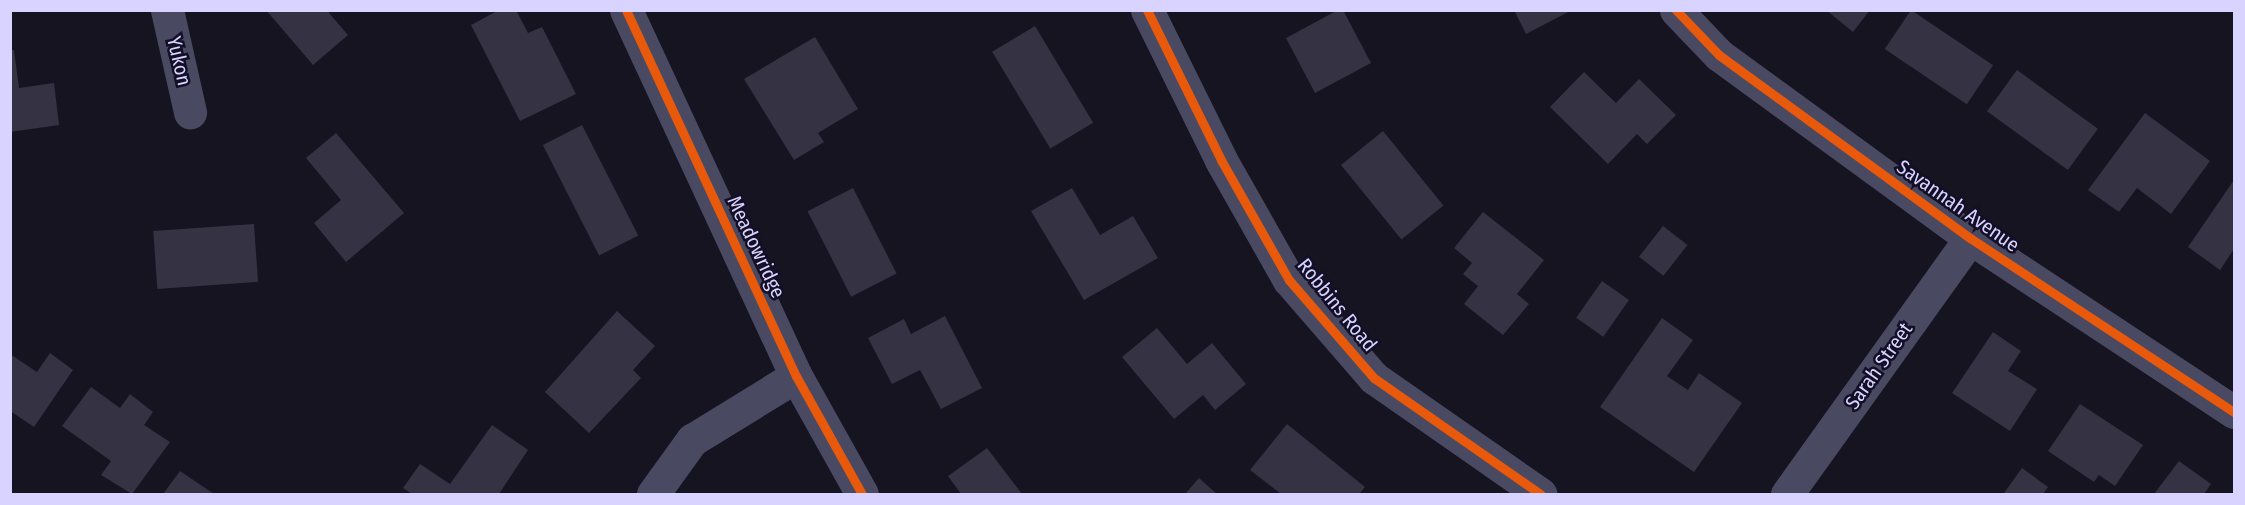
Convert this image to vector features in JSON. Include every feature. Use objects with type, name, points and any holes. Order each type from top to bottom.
[{"type":"street","name":"Yukon","points":[[167,10],[190,112]]},
{"type":"street","name":"Meadowridge","points":[[626,10],[796,376],[862,495]]},
{"type":"street","name":"Robbins Road","points":[[1147,10],[1221,160],[1289,280],[1374,378],[1540,495]]},
{"type":"street","name":"Savannah Avenue","points":[[1676,10],[1719,55],[1970,238],[2235,412]]},
{"type":"street","name":"Sarah Street","points":[[1787,495],[1970,238]]},
{"type":"street","points":[[652,495],[692,440],[796,376]]},
{"type":"building","points":[[266,10],[331,10],[329,13],[348,35],[313,65]]},
{"type":"building","points":[[499,10],[516,10],[528,33],[542,27],[576,94],[520,121],[471,25]]},
{"type":"building","points":[[1338,10],[1343,10],[1371,63],[1315,93],[1286,38]]},
{"type":"building","points":[[1514,10],[1572,10],[1526,34]]},
{"type":"building","points":[[1826,10],[1870,10],[1853,32]]},
{"type":"building","points":[[1911,10],[1993,65],[1967,104],[1885,49]]},
{"type":"building","points":[[1035,26],[1093,123],[1050,149],[992,52]]},
{"type":"building","points":[[815,37],[858,109],[818,133],[824,142],[794,160],[744,79]]},
{"type":"building","points":[[10,50],[14,50],[19,88],[54,83],[59,125],[10,132]]},
{"type":"building","points":[[2017,70],[2098,129],[2068,170],[1987,111]]},
{"type":"building","points":[[1584,72],[1616,103],[1639,79],[1676,115],[1647,144],[1637,134],[1608,164],[1550,107]]},
{"type":"building","points":[[2145,113],[2210,161],[2171,214],[2137,188],[2119,212],[2088,190]]},
{"type":"building","points":[[582,125],[638,235],[599,255],[543,145]]},
{"type":"building","points":[[1383,131],[1443,206],[1401,240],[1341,165]]},
{"type":"building","points":[[336,133],[404,213],[346,262],[314,223],[341,200],[306,158]]},
{"type":"building","points":[[2234,180],[2234,249],[2220,270],[2188,247]]},
{"type":"building","points":[[853,188],[897,274],[851,297],[808,211]]},
{"type":"building","points":[[1072,188],[1100,235],[1133,216],[1158,258],[1084,300],[1031,211]]},
{"type":"building","points":[[1483,212],[1544,260],[1517,294],[1529,304],[1503,335],[1464,304],[1478,286],[1463,274],[1472,263],[1454,248]]},
{"type":"building","points":[[254,224],[258,282],[157,289],[153,231]]},
{"type":"building","points":[[1663,226],[1687,245],[1663,276],[1639,257]]},
{"type":"building","points":[[1602,281],[1629,300],[1603,337],[1576,318]]},
{"type":"building","points":[[617,311],[655,346],[633,370],[641,378],[589,433],[545,392]]},
{"type":"building","points":[[945,316],[982,388],[941,409],[920,370],[892,384],[868,338],[904,319],[911,334]]},
{"type":"building","points":[[1662,318],[1693,340],[1667,376],[1688,390],[1699,373],[1742,403],[1694,472],[1600,407]]},
{"type":"building","points":[[1157,328],[1187,364],[1212,343],[1246,384],[1215,410],[1203,395],[1174,419],[1122,357]]},
{"type":"building","points":[[1993,332],[2021,351],[2008,371],[2037,389],[2010,431],[1952,393]]},
{"type":"building","points":[[50,353],[73,370],[34,427],[10,411],[10,354],[37,372]]},
{"type":"building","points":[[91,387],[120,408],[130,394],[153,412],[144,425],[170,442],[132,494],[101,475],[111,461],[62,426]]},
{"type":"building","points":[[2080,404],[2143,445],[2115,486],[2099,475],[2094,482],[2048,451]]},
{"type":"building","points":[[1287,424],[1365,487],[1359,494],[1281,494],[1250,470]]},
{"type":"building","points":[[492,425],[528,450],[499,494],[412,494],[403,488],[420,464],[450,484]]},
{"type":"building","points":[[987,448],[1022,494],[961,494],[948,476]]},
{"type":"building","points":[[2179,461],[2211,484],[2204,494],[2154,494]]},
{"type":"building","points":[[2022,468],[2048,487],[2043,494],[2004,493]]},
{"type":"building","points":[[180,471],[214,494],[163,494]]},
{"type":"building","points":[[1199,478],[1217,494],[1185,494]]},
{"type":"cycle path","points":[[626,10],[796,376],[862,494]]},
{"type":"cycle path","points":[[1147,10],[1221,160],[1289,280],[1374,378],[1540,494]]},
{"type":"cycle path","points":[[1676,10],[1719,55],[1970,238],[2234,412]]}]
